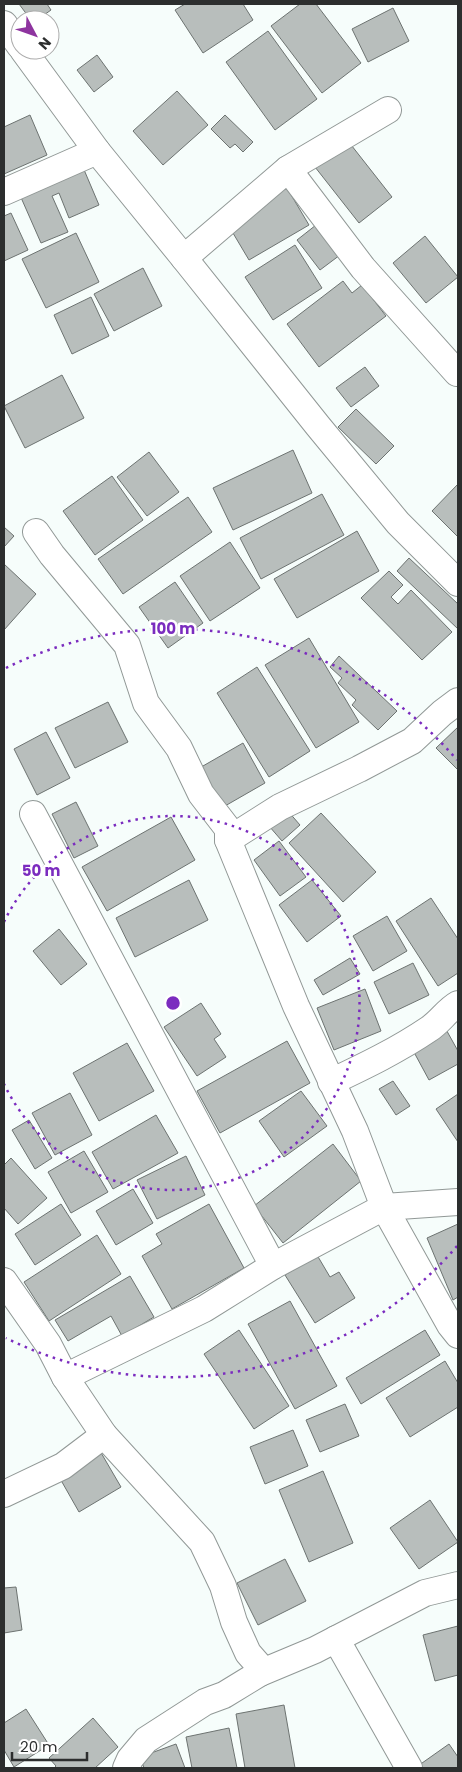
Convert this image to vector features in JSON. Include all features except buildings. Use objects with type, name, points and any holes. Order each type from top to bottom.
[{"type":"street","points":[[30,60],[97,151],[318,426],[398,523],[458,583]]},
{"type":"street","points":[[184,258],[288,168],[388,110]]},
{"type":"street","points":[[4,192],[97,151]]},
{"type":"street","points":[[288,168],[363,268],[457,373]]},
{"type":"street","points":[[36,532],[127,645],[146,703],[179,748],[201,794],[228,829],[228,840],[296,1006],[354,1131],[384,1207],[450,1325],[458,1335]]},
{"type":"street","points":[[228,840],[280,807],[412,741],[458,701]]},
{"type":"street","points":[[33,814],[273,1266]]},
{"type":"street","points":[[331,1082],[406,1044],[432,1027],[451,1008],[458,1004]]},
{"type":"street","points":[[65,1377],[204,1309],[273,1266],[384,1207],[458,1202]]},
{"type":"street","points":[[4,1281],[48,1344],[65,1377],[104,1435],[202,1542],[223,1586],[234,1622],[248,1653],[262,1669],[260,1673]]},
{"type":"street","points":[[4,1494],[63,1466],[104,1435]]},
{"type":"street","points":[[126,1768],[130,1759],[146,1740],[205,1702],[224,1695],[260,1673],[315,1650],[425,1593],[458,1585]]},
{"type":"street","points":[[336,1639],[410,1768]]}]
